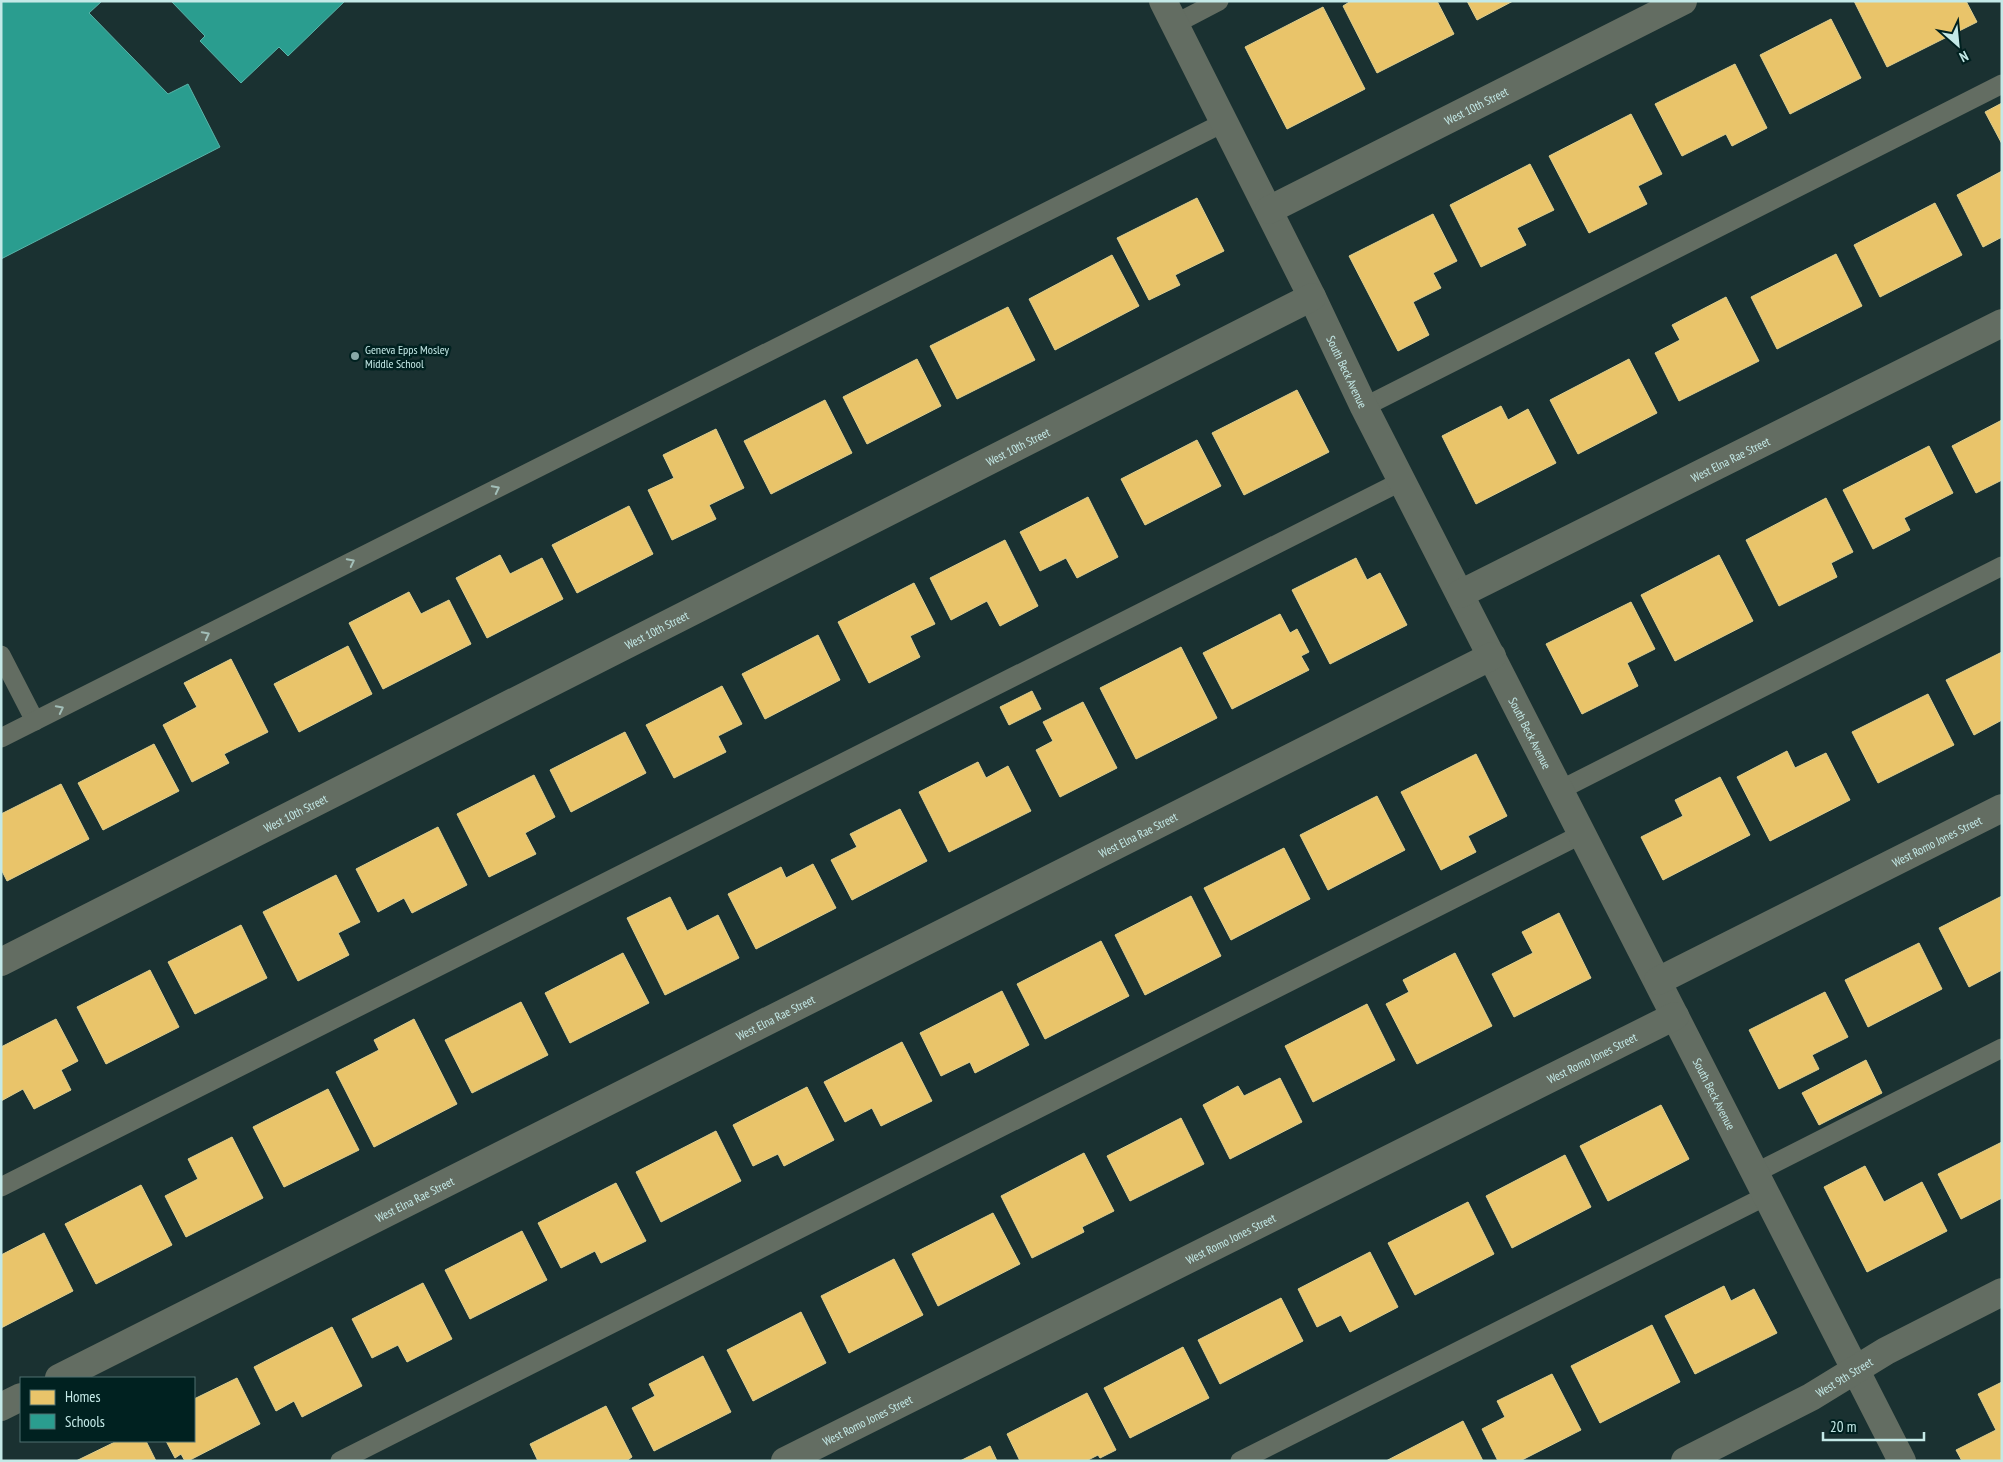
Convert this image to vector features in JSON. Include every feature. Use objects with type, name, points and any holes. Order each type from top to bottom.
[{"type":"street","name":"West 10th Street","points":[[1269,210],[1683,1]]},
{"type":"street","name":"South Beck Avenue","points":[[1169,13],[1269,210],[1364,407],[1902,1461]]},
{"type":"street","name":"West 10th Street","points":[[1,962],[1312,297]]},
{"type":"street","name":"West Elna Rae Street","points":[[1460,594],[2002,323]]},
{"type":"street","name":"West Elna Rae Street","points":[[61,1377],[1492,656]]},
{"type":"street","name":"West Romo Jones Street","points":[[1658,981],[2002,808]]},
{"type":"street","name":"West Romo Jones Street","points":[[785,1461],[813,1454],[1675,1016]]},
{"type":"street","name":"West 9th Street","points":[[1684,1461],[1811,1397],[1886,1351],[2002,1292]]},
{"type":"street","points":[[1,1408],[20,1398]]},
{"type":"lane","points":[[1169,13],[1219,1]]},
{"type":"lane","points":[[1364,407],[2002,84]]},
{"type":"lane","points":[[1,738],[1225,122]]},
{"type":"lane","points":[[1,1187],[1402,481]]},
{"type":"lane","points":[[1560,790],[2002,566]]},
{"type":"lane","points":[[1,655],[35,721]]},
{"type":"lane","points":[[340,1461],[1582,834]]},
{"type":"lane","points":[[1240,1461],[1760,1184],[2002,1048]]},
{"type":"building: Homes","points":[[1351,1],[1437,1],[1454,34],[1377,73],[1343,6]]},
{"type":"building: Homes","points":[[1467,1],[1513,1],[1477,20]]},
{"type":"building: Homes","points":[[1854,1],[1966,1],[1977,22],[1887,67]]},
{"type":"building: Homes","points":[[1323,7],[1365,89],[1287,129],[1245,47]]},
{"type":"building: Homes","points":[[1831,19],[1861,78],[1790,114],[1760,55]]},
{"type":"building: Homes","points":[[1735,64],[1767,128],[1732,146],[1726,134],[1682,156],[1655,104]]},
{"type":"building: Homes","points":[[2002,103],[2002,144],[1985,112]]},
{"type":"building: Homes","points":[[1631,114],[1662,174],[1638,186],[1647,204],[1589,233],[1549,156]]},
{"type":"building: Homes","points":[[1530,164],[1554,210],[1517,228],[1526,245],[1481,267],[1450,205]]},
{"type":"building: Homes","points":[[2002,171],[2002,237],[1983,247],[1957,195]]},
{"type":"building: Homes","points":[[1197,198],[1224,251],[1175,275],[1180,285],[1149,300],[1117,238]]},
{"type":"building: Homes","points":[[1935,203],[1962,255],[1880,297],[1854,245]]},
{"type":"building: Homes","points":[[1433,214],[1457,261],[1433,273],[1441,288],[1413,302],[1429,335],[1398,351],[1349,256]]},
{"type":"building: Homes","points":[[1836,254],[1862,306],[1777,349],[1751,297]]},
{"type":"building: Homes","points":[[1112,255],[1139,306],[1055,350],[1029,299]]},
{"type":"building: Homes","points":[[1726,297],[1759,361],[1679,401],[1655,353],[1680,340],[1672,325]]},
{"type":"building: Homes","points":[[1008,307],[1035,360],[957,399],[930,346]]},
{"type":"building: Homes","points":[[917,359],[941,406],[867,444],[843,397]]},
{"type":"building: Homes","points":[[1629,359],[1657,413],[1578,454],[1550,400]]},
{"type":"building: Homes","points":[[1297,390],[1329,452],[1244,495],[1212,433]]},
{"type":"building: Homes","points":[[825,400],[852,453],[771,494],[744,441]]},
{"type":"building: Homes","points":[[1501,406],[1508,420],[1528,409],[1556,463],[1476,504],[1442,436]]},
{"type":"building: Homes","points":[[2002,420],[2002,480],[1976,493],[1952,446]]},
{"type":"building: Homes","points":[[716,429],[744,488],[709,505],[716,519],[672,540],[648,490],[674,478],[663,455]]},
{"type":"building: Homes","points":[[1197,440],[1221,486],[1145,525],[1121,479]]},
{"type":"building: Homes","points":[[1929,446],[1953,493],[1904,518],[1910,530],[1873,549],[1843,490]]},
{"type":"building: Homes","points":[[1088,497],[1118,557],[1077,578],[1066,558],[1040,571],[1020,532]]},
{"type":"building: Homes","points":[[1826,498],[1853,552],[1831,563],[1837,577],[1779,606],[1746,540]]},
{"type":"building: Homes","points":[[629,506],[653,554],[577,593],[552,545]]},
{"type":"building: Homes","points":[[1005,540],[1038,606],[1000,626],[987,601],[951,620],[930,578]]},
{"type":"building: Homes","points":[[500,555],[510,574],[542,558],[563,599],[487,638],[456,578]]},
{"type":"building: Homes","points":[[1719,555],[1753,621],[1675,661],[1641,595]]},
{"type":"building: Homes","points":[[1356,558],[1367,580],[1380,573],[1407,625],[1330,664],[1292,590]]},
{"type":"building: Homes","points":[[914,583],[935,624],[910,636],[920,657],[869,683],[838,622]]},
{"type":"building: Homes","points":[[409,592],[421,614],[449,600],[471,644],[383,689],[349,623]]},
{"type":"building: Homes","points":[[1631,602],[1655,649],[1627,663],[1638,686],[1582,714],[1546,644]]},
{"type":"building: Homes","points":[[1280,614],[1290,633],[1297,629],[1309,652],[1301,656],[1309,670],[1232,709],[1203,653]]},
{"type":"building: Homes","points":[[818,635],[840,680],[765,719],[742,674]]},
{"type":"building: Homes","points":[[348,646],[372,694],[299,732],[274,684]]},
{"type":"building: Homes","points":[[1181,647],[1217,718],[1136,759],[1100,688]]},
{"type":"building: Homes","points":[[2002,652],[2002,720],[1974,735],[1946,680]]},
{"type":"building: Homes","points":[[231,659],[268,732],[224,754],[229,763],[192,782],[163,725],[197,707],[184,683]]},
{"type":"building: Homes","points":[[722,686],[742,724],[718,736],[726,752],[674,778],[646,725]]},
{"type":"building: Homes","points":[[1032,691],[1041,709],[1009,725],[1000,707]]},
{"type":"building: Homes","points":[[1928,694],[1954,745],[1878,783],[1852,732]]},
{"type":"building: Homes","points":[[1083,702],[1117,768],[1060,797],[1036,750],[1053,741],[1043,722]]},
{"type":"building: Homes","points":[[625,732],[646,773],[571,812],[550,770]]},
{"type":"building: Homes","points":[[154,744],[179,791],[103,830],[78,783]]},
{"type":"building: Homes","points":[[1787,751],[1795,768],[1826,753],[1850,800],[1770,841],[1737,777]]},
{"type":"building: Homes","points":[[1476,754],[1507,816],[1468,836],[1476,852],[1441,870],[1401,792]]},
{"type":"building: Homes","points":[[978,762],[986,778],[1008,766],[1031,811],[949,852],[919,792]]},
{"type":"building: Homes","points":[[534,775],[555,817],[525,833],[536,854],[489,877],[457,814]]},
{"type":"building: Homes","points":[[1720,777],[1750,835],[1663,880],[1641,837],[1683,816],[1675,800]]},
{"type":"building: Homes","points":[[61,784],[89,839],[7,881],[1,869],[1,814]]},
{"type":"building: Homes","points":[[1377,796],[1405,850],[1328,890],[1300,835]]},
{"type":"building: Homes","points":[[900,809],[927,861],[852,900],[831,860],[857,847],[850,834]]},
{"type":"building: Homes","points":[[438,827],[467,885],[412,913],[404,898],[378,912],[356,869]]},
{"type":"building: Homes","points":[[1284,848],[1310,899],[1231,940],[1204,888]]},
{"type":"building: Homes","points":[[813,864],[836,908],[756,949],[728,894],[781,867],[786,878]]},
{"type":"building: Homes","points":[[336,875],[360,922],[338,933],[349,955],[298,981],[263,912]]},
{"type":"building: Homes","points":[[1191,896],[1221,956],[1145,995],[1115,935]]},
{"type":"building: Homes","points":[[2002,896],[2002,970],[1969,987],[1939,928]]},
{"type":"building: Homes","points":[[670,897],[687,931],[718,915],[739,958],[665,995],[627,918]]},
{"type":"building: Homes","points":[[1559,913],[1591,978],[1514,1017],[1492,974],[1533,953],[1522,932]]},
{"type":"building: Homes","points":[[241,925],[267,978],[195,1014],[168,962]]},
{"type":"building: Homes","points":[[1101,941],[1129,996],[1045,1039],[1017,984]]},
{"type":"building: Homes","points":[[1919,943],[1942,989],[1868,1027],[1845,980]]},
{"type":"building: Homes","points":[[623,953],[649,1003],[570,1043],[545,993]]},
{"type":"building: Homes","points":[[1455,953],[1492,1026],[1417,1064],[1386,1004],[1409,992],[1403,980]]},
{"type":"building: Homes","points":[[150,970],[179,1027],[106,1064],[77,1007]]},
{"type":"building: Homes","points":[[1002,991],[1029,1045],[975,1073],[970,1062],[941,1076],[920,1033]]},
{"type":"building: Homes","points":[[1825,992],[1848,1037],[1812,1055],[1819,1069],[1779,1089],[1749,1030]]},
{"type":"building: Homes","points":[[521,1002],[548,1055],[472,1093],[445,1040]]},
{"type":"building: Homes","points":[[1367,1004],[1395,1060],[1313,1102],[1285,1046]]},
{"type":"building: Homes","points":[[56,1019],[78,1061],[61,1070],[71,1090],[34,1109],[23,1089],[1,1101],[1,1047]]},
{"type":"building: Homes","points":[[414,1019],[457,1104],[374,1147],[336,1072],[379,1050],[374,1040]]},
{"type":"building: Homes","points":[[902,1042],[932,1101],[881,1126],[872,1108],[845,1122],[824,1082]]},
{"type":"building: Homes","points":[[1866,1060],[1882,1093],[1819,1125],[1802,1093]]},
{"type":"building: Homes","points":[[1280,1078],[1302,1122],[1230,1159],[1203,1105],[1238,1086],[1244,1096]]},
{"type":"building: Homes","points":[[807,1087],[834,1140],[784,1166],[778,1154],[753,1166],[733,1125]]},
{"type":"building: Homes","points":[[328,1089],[359,1150],[284,1187],[253,1127]]},
{"type":"building: Homes","points":[[1661,1105],[1689,1159],[1608,1201],[1580,1146]]},
{"type":"building: Homes","points":[[1181,1118],[1204,1164],[1130,1201],[1107,1156]]},
{"type":"building: Homes","points":[[716,1131],[741,1181],[661,1222],[636,1172]]},
{"type":"building: Homes","points":[[232,1137],[263,1198],[186,1237],[165,1196],[198,1179],[188,1159]]},
{"type":"building: Homes","points":[[2002,1142],[2002,1198],[1961,1219],[1938,1174]]},
{"type":"building: Homes","points":[[1084,1153],[1114,1211],[1082,1227],[1084,1232],[1032,1258],[1001,1196]]},
{"type":"building: Homes","points":[[1565,1155],[1591,1207],[1512,1248],[1486,1196]]},
{"type":"building: Homes","points":[[1865,1166],[1884,1202],[1922,1182],[1947,1231],[1867,1272],[1824,1187]]},
{"type":"building: Homes","points":[[616,1183],[646,1241],[601,1263],[595,1251],[561,1268],[538,1223]]},
{"type":"building: Homes","points":[[141,1185],[172,1245],[96,1284],[65,1224]]},
{"type":"building: Homes","points":[[1468,1202],[1494,1254],[1415,1295],[1388,1243]]},
{"type":"building: Homes","points":[[993,1213],[1020,1264],[938,1306],[912,1254]]},
{"type":"building: Homes","points":[[522,1231],[547,1280],[470,1319],[445,1270]]},
{"type":"building: Homes","points":[[44,1233],[73,1291],[1,1328],[1,1255]]},
{"type":"building: Homes","points":[[1370,1252],[1398,1307],[1350,1332],[1341,1315],[1317,1327],[1298,1289]]},
{"type":"building: Homes","points":[[894,1259],[923,1315],[849,1353],[821,1296]]},
{"type":"building: Homes","points":[[423,1283],[452,1339],[407,1362],[398,1345],[372,1358],[352,1319]]},
{"type":"building: Homes","points":[[1724,1286],[1731,1301],[1754,1289],[1777,1333],[1695,1374],[1665,1316]]},
{"type":"building: Homes","points":[[1281,1298],[1303,1341],[1220,1384],[1198,1340]]},
{"type":"building: Homes","points":[[801,1312],[826,1363],[753,1401],[727,1350]]},
{"type":"building: Homes","points":[[1652,1325],[1680,1382],[1600,1423],[1571,1366]]},
{"type":"building: Homes","points":[[332,1327],[362,1386],[302,1417],[294,1401],[276,1411],[254,1367]]},
{"type":"building: Homes","points":[[1183,1347],[1209,1398],[1130,1438],[1104,1388]]},
{"type":"building: Homes","points":[[703,1356],[731,1412],[654,1451],[632,1408],[655,1396],[649,1384]]},
{"type":"building: Homes","points":[[1552,1374],[1581,1430],[1520,1461],[1498,1461],[1482,1429],[1505,1417],[1497,1401]]},
{"type":"building: Homes","points":[[237,1378],[260,1424],[188,1461],[185,1461],[181,1454],[175,1458],[167,1442],[195,1442],[195,1399]]},
{"type":"building: Homes","points":[[2002,1382],[2002,1461],[1962,1461],[1956,1450],[1996,1430],[1978,1394]]},
{"type":"building: Homes","points":[[1087,1393],[1116,1450],[1100,1458],[1098,1455],[1086,1461],[1020,1461],[1007,1434]]},
{"type":"building: Homes","points":[[606,1406],[632,1457],[626,1461],[538,1461],[530,1444]]},
{"type":"building: Homes","points":[[1463,1421],[1483,1461],[1386,1461]]},
{"type":"building: Homes","points":[[115,1442],[146,1442],[156,1461],[76,1461]]},
{"type":"building: Homes","points":[[990,1446],[997,1461],[960,1461]]},
{"type":"building: Schools","points":[[102,1],[89,13],[168,94],[188,84],[220,147],[1,259],[1,2]]},
{"type":"building: Schools","points":[[171,1],[345,1],[288,56],[279,47],[241,83],[200,41],[205,36]]},
{"type":"place","name":"Geneva Epps Mosley Middle School","points":[[355,356]]}]
